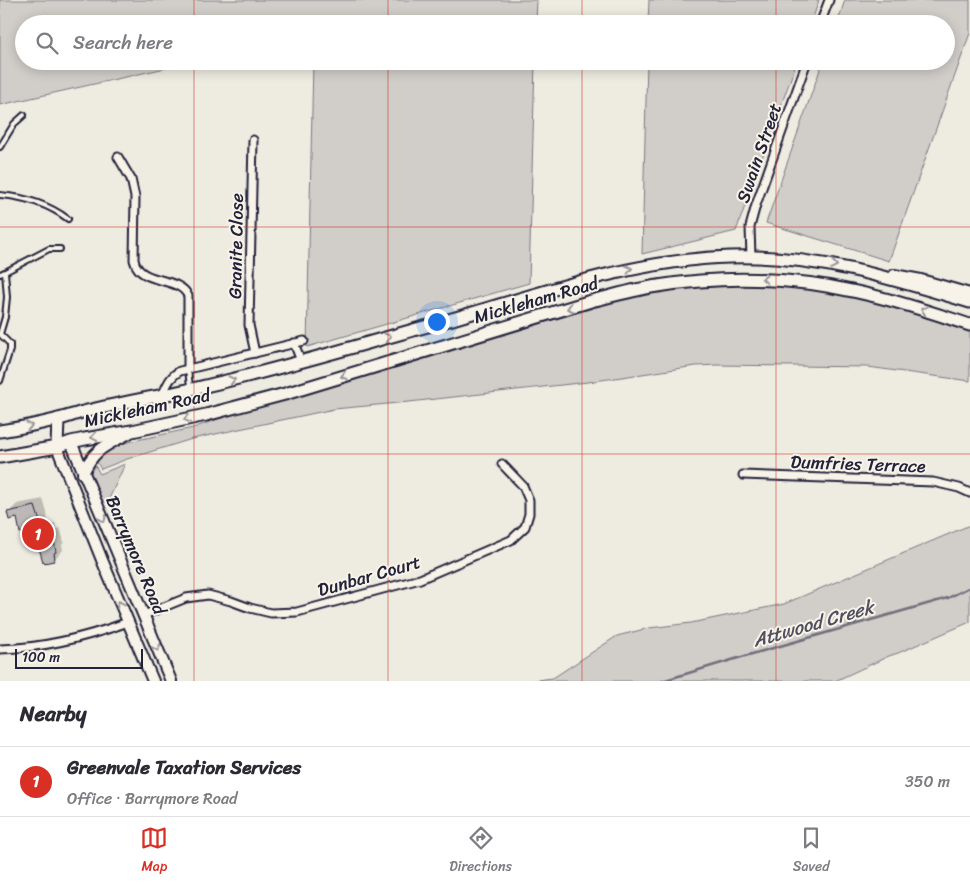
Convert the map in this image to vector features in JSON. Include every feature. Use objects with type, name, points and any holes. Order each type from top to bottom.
[{"type":"main road","name":"Mickleham Road","points":[[0,431],[190,390],[455,318],[565,285],[625,270],[680,260],[751,257],[818,262],[873,273],[970,302]]},
{"type":"main road","name":"Mickleham Road","points":[[0,457],[57,447],[71,442],[206,415],[285,394],[591,301],[676,283],[750,278],[811,283],[886,299],[970,325]]},
{"type":"main road","points":[[58,419],[71,442]]},
{"type":"main road","points":[[57,447],[58,419]]},
{"type":"street","points":[[823,15],[829,0]]},
{"type":"street","name":"Swain Street","points":[[751,257],[750,227],[756,205],[804,70]]},
{"type":"street","name":"Granite Close","points":[[253,140],[249,325],[255,353]]},
{"type":"street","points":[[118,157],[131,179],[135,197],[134,260],[137,269],[144,274],[179,287],[188,296],[188,369]]},
{"type":"street","points":[[873,273],[910,278],[970,294]]},
{"type":"street","points":[[162,396],[168,381],[174,374],[180,371],[304,341]]},
{"type":"street","points":[[294,343],[301,361]]},
{"type":"street","points":[[84,474],[96,453],[106,445],[132,431]]},
{"type":"street","name":"Barrymore Road","points":[[71,442],[171,681]]},
{"type":"street","name":"Barrymore Road","points":[[57,447],[153,681]]},
{"type":"street","name":"Dunbar Court","points":[[144,615],[186,598],[208,595],[272,613],[297,612],[420,579],[511,540],[525,527],[530,514],[529,500],[523,486],[502,464]]},
{"type":"street","name":"Dumfries Terrace","points":[[743,476],[933,482],[959,488],[970,493]]},
{"type":"street","points":[[0,649],[59,642],[128,622],[144,615]]},
{"type":"lane","points":[[0,147],[14,124],[24,115]]},
{"type":"lane","points":[[0,195],[48,206],[68,219]]},
{"type":"lane","points":[[0,381],[10,350],[10,344],[0,334],[8,297],[2,273],[49,249],[60,249]]},
{"type":"lane","points":[[188,369],[190,390]]},
{"type":"shaded area","points":[[0,0],[537,0],[536,15],[15,15],[15,70],[157,70],[0,105]]},
{"type":"shaded area","points":[[649,0],[819,0],[814,15],[648,15]]},
{"type":"shaded area","points":[[845,0],[970,0],[970,33],[889,261],[766,223],[820,70],[955,70],[955,15],[840,15]]},
{"type":"shaded area","points":[[313,70],[535,70],[529,283],[307,347]]},
{"type":"shaded area","points":[[647,70],[794,70],[736,231],[642,254]]},
{"type":"shaded area","points":[[746,284],[799,288],[839,294],[970,331],[970,381],[868,367],[696,366],[588,382],[334,409],[192,439],[101,469],[95,459],[110,448],[128,442],[193,428],[627,298],[704,285]]},
{"type":"shaded area","points":[[93,462],[100,474],[125,464],[108,501],[100,504],[89,474]]},
{"type":"shaded area","points":[[970,525],[970,622],[835,681],[528,681],[553,678],[617,636],[649,628],[691,623],[784,604]]},
{"type":"building","points":[[35,506],[40,522],[40,532],[47,531],[48,537],[53,536],[56,552],[54,553],[54,561],[44,563],[37,541],[34,542],[33,536],[28,537],[27,532],[20,533],[17,518],[9,520],[7,512]]},
{"type":"waterway","name":"Attwood Creek","points":[[662,681],[948,598],[970,587]]},
{"type":"place","name":"Greenvale Taxation Services","points":[[38,534]]}]
